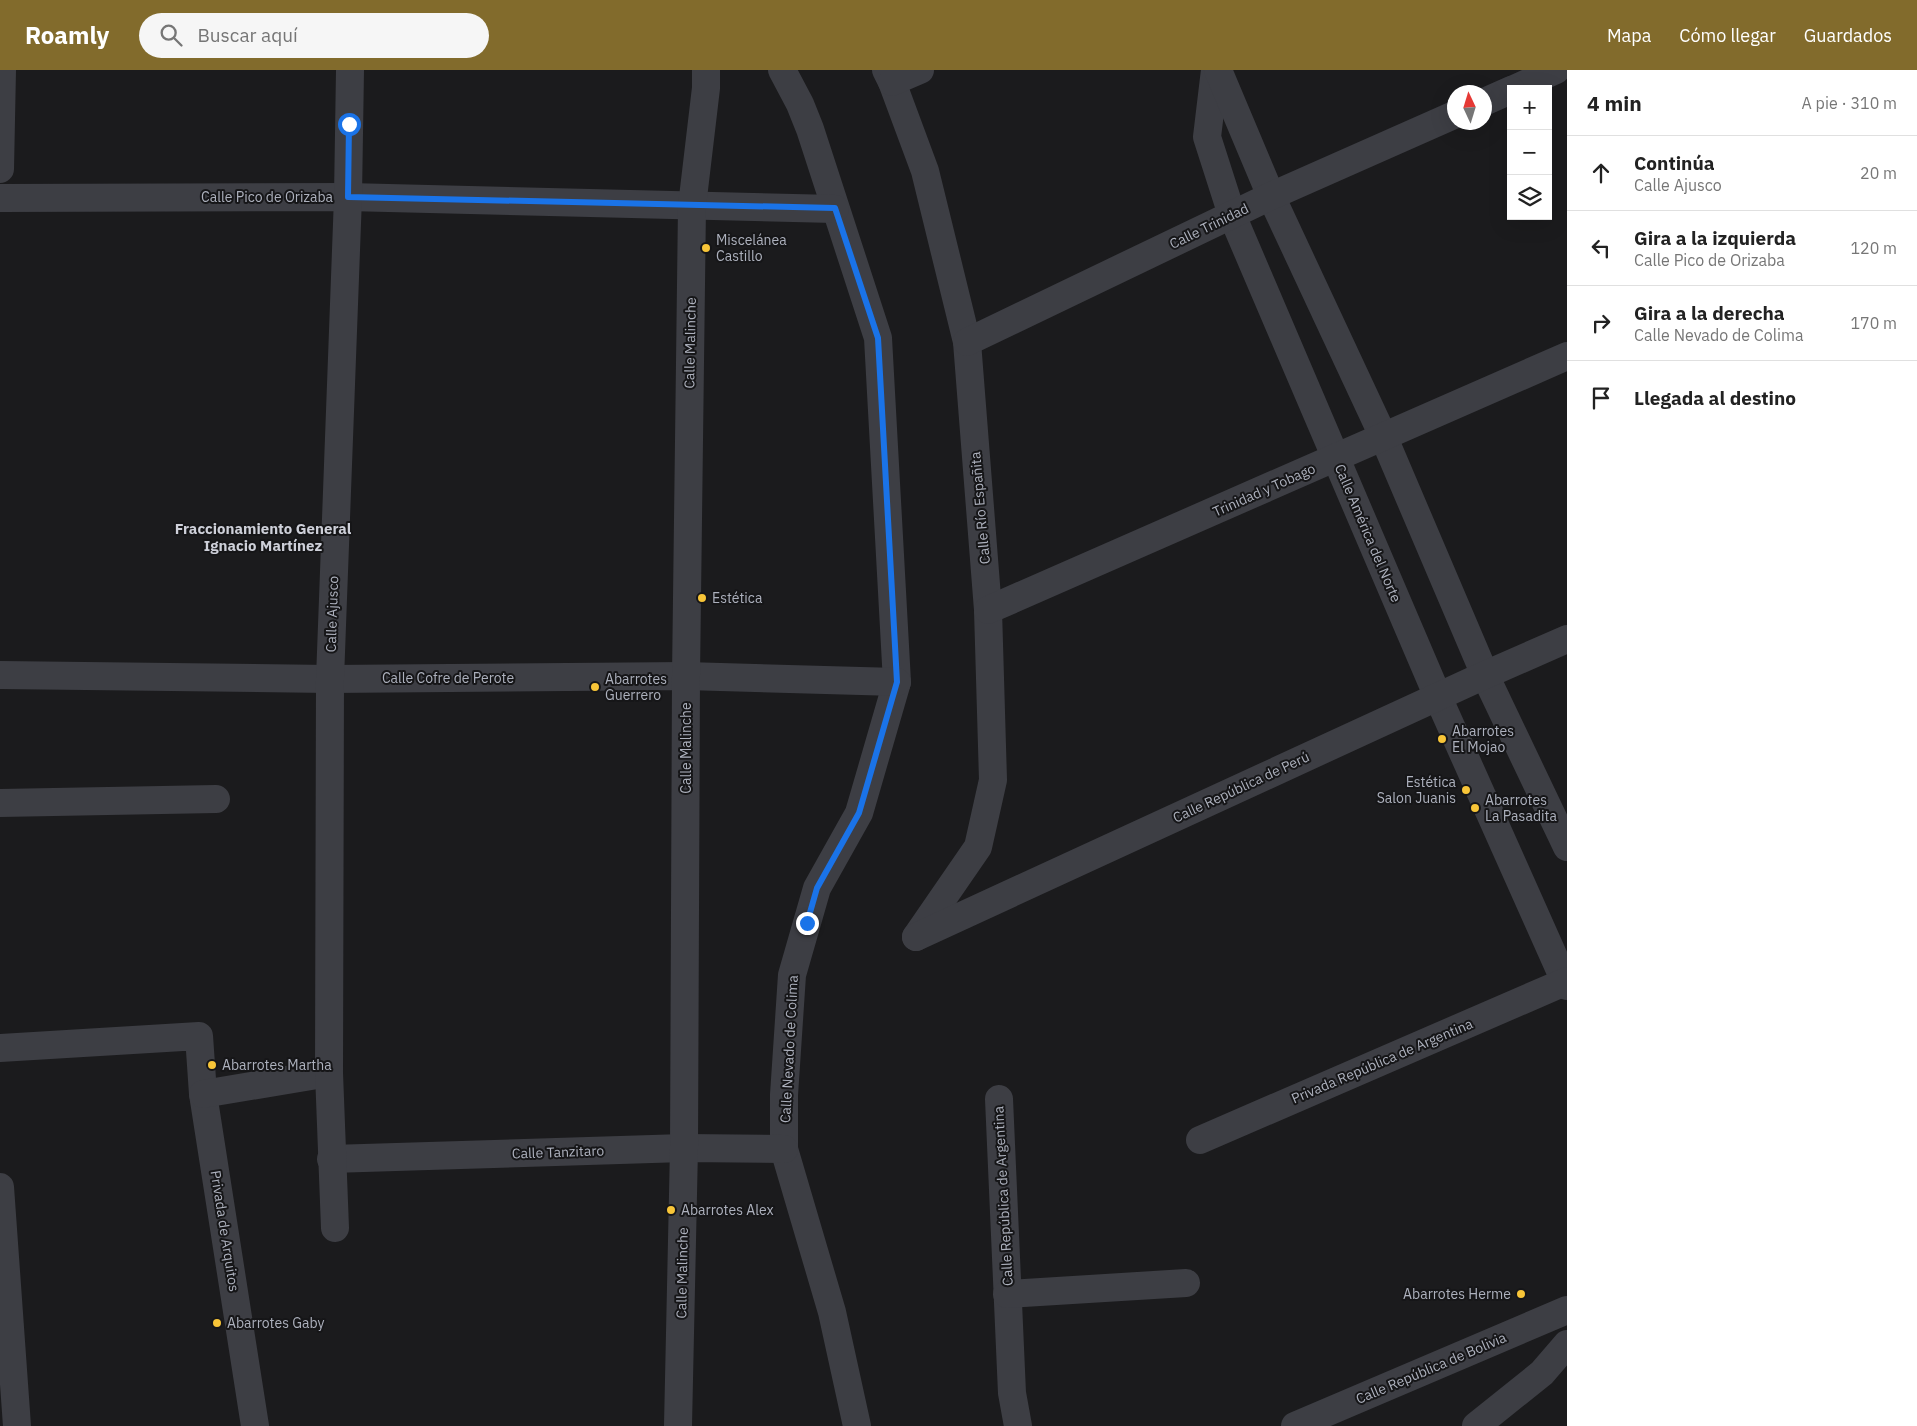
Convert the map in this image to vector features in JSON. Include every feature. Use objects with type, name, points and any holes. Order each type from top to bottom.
[{"type":"street","points":[[0,169],[2,70]]},
{"type":"street","name":"Calle Ajusco","points":[[335,1228],[329,1073],[330,679],[348,197],[350,70]]},
{"type":"street","name":"Calle Malinche","points":[[678,1426],[684,1148],[686,676],[692,206],[706,88],[706,70]]},
{"type":"street","name":"Calle Nevado de Colima","points":[[782,70],[800,104],[878,338],[897,682],[859,813],[817,888],[792,975],[784,1095],[784,1149],[832,1312],[857,1426]]},
{"type":"street","points":[[889,76],[920,70]]},
{"type":"street","name":"Calle América del Norte","points":[[1217,70],[1271,196],[1384,438],[1485,675],[1567,847]]},
{"type":"street","name":"Calle América del Norte","points":[[1217,70],[1207,137],[1232,215],[1438,697],[1566,983]]},
{"type":"street","points":[[1521,85],[1556,70]]},
{"type":"street","name":"Calle Río Españita","points":[[889,76],[925,171],[967,342],[988,610],[993,780],[978,847],[916,937]]},
{"type":"street","points":[[1492,98],[1507,91]]},
{"type":"street","name":"Calle Trinidad","points":[[967,342],[1271,196],[1447,118]]},
{"type":"street","name":"Calle Pico de Orizaba","points":[[0,198],[348,197],[835,208]]},
{"type":"street","name":"Trinidad y Tobago","points":[[988,610],[1384,438],[1567,356]]},
{"type":"street","name":"Calle República de Perú","points":[[916,937],[1567,639]]},
{"type":"street","name":"Calle Cofre de Perote","points":[[0,675],[330,679],[686,676],[897,682]]},
{"type":"street","points":[[0,803],[216,799]]},
{"type":"street","name":"Privada República de Argentina","points":[[1200,1140],[1566,983]]},
{"type":"street","name":"Privada de Arquitos","points":[[0,1048],[198,1036],[204,1094],[255,1426]]},
{"type":"street","points":[[204,1094],[329,1073]]},
{"type":"street","name":"Calle República de Argentina","points":[[998,1099],[1012,1393],[1018,1426]]},
{"type":"street","name":"Calle Tanzitaro","points":[[331,1159],[684,1148],[784,1149]]},
{"type":"street","points":[[0,1186],[17,1426]]},
{"type":"street","name":"Calle República de Argentina","points":[[1007,1294],[1186,1283]]},
{"type":"street","name":"Calle República de Bolivia","points":[[1294,1426],[1567,1310]]},
{"type":"street","points":[[1476,1426],[1542,1373],[1567,1344]]},
{"type":"place","name":"Miscelánea Castillo","points":[[706,248]]},
{"type":"place","name":"Estética","points":[[702,598]]},
{"type":"place","name":"Abarrotes Guerrero","points":[[595,687]]},
{"type":"place","name":"Abarrotes El Mojao","points":[[1442,739]]},
{"type":"place","name":"Estética Salon Juanis","points":[[1466,790]]},
{"type":"place","name":"Abarrotes La Pasadita","points":[[1475,808]]},
{"type":"place","name":"Abarrotes Martha","points":[[212,1065]]},
{"type":"place","name":"Abarrotes Alex","points":[[671,1210]]},
{"type":"place","name":"Abarrotes Herme","points":[[1521,1294]]},
{"type":"place","name":"Abarrotes Gaby","points":[[217,1323]]},
{"type":"district","name":"Fraccionamiento General Ignacio Martínez","points":[[263,538]]},
{"type":"route","points":[[349,124],[348,197],[835,208],[878,338],[897,682],[859,813],[817,888],[807,923]]}]
